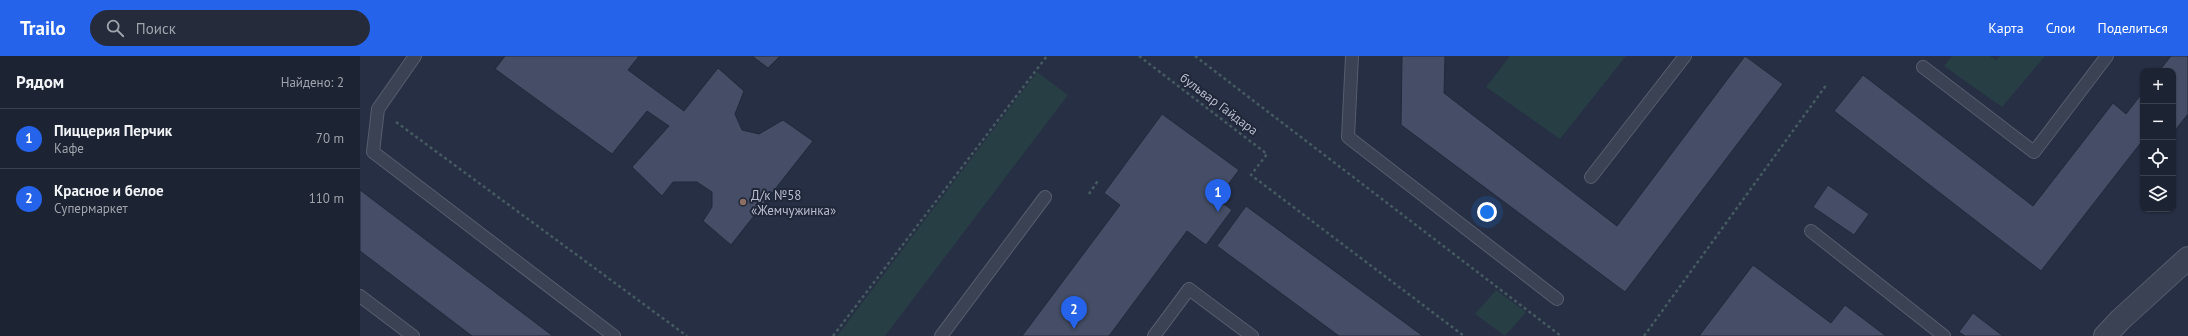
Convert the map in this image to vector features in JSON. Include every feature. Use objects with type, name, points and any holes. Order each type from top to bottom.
[{"type":"street","points":[[2105,336],[2120,320],[2188,258]]},
{"type":"lane","points":[[415,56],[378,109],[373,152],[614,336]]},
{"type":"lane","points":[[1352,56],[1348,137],[1557,299]]},
{"type":"lane","points":[[1591,177],[1685,56]]},
{"type":"lane","points":[[1924,67],[2034,152],[2107,56]]},
{"type":"lane","points":[[942,336],[1045,197]]},
{"type":"lane","points":[[1811,231],[1944,336]]},
{"type":"lane","points":[[1154,336],[1189,289],[1252,336]]},
{"type":"lane","points":[[360,296],[413,336]]},
{"type":"path","points":[[833,336],[1047,56]]},
{"type":"path","name":"бульвар Гайдара","points":[[1139,56],[1268,154],[1251,175],[1464,336]]},
{"type":"path","points":[[1196,56],[1561,336]]},
{"type":"path","points":[[1644,336],[1827,84]]},
{"type":"path","points":[[378,109],[687,336]]},
{"type":"path","points":[[1089,194],[1099,179]]},
{"type":"shaded area","points":[[1510,56],[1626,56],[1560,139],[1486,87]]},
{"type":"shaded area","points":[[1952,56],[1990,56],[1996,60],[2000,56],[2045,56],[2002,107],[1944,66]]},
{"type":"shaded area","points":[[1037,72],[1068,95],[885,336],[837,336]]},
{"type":"shaded area","points":[[1496,290],[1526,312],[1505,336],[1475,314]]},
{"type":"building","points":[[505,56],[639,56],[628,70],[684,111],[718,68],[744,91],[735,114],[742,130],[759,134],[783,120],[813,141],[731,245],[703,221],[712,207],[712,192],[697,182],[673,182],[662,196],[632,167],[669,126],[647,111],[612,154],[495,69]]},
{"type":"building","points":[[752,56],[780,56],[768,68]]},
{"type":"building","points":[[1402,56],[1445,56],[1444,93],[1617,226],[1745,56],[1783,84],[1625,292],[1401,125]]},
{"type":"building","points":[[2171,56],[2188,56],[2188,114],[2176,129],[2176,68],[2161,68]]},
{"type":"building","points":[[1863,75],[2033,206],[2113,103],[2126,114],[2140,96],[2140,144],[2041,271],[1834,111]]},
{"type":"building","points":[[1162,114],[1239,170],[1217,199],[1232,210],[1206,245],[1187,231],[1109,336],[1022,336],[1120,205],[1104,193]]},
{"type":"building","points":[[1828,185],[1869,214],[1854,235],[1813,207]]},
{"type":"building","points":[[360,190],[553,336],[472,336],[360,251]]},
{"type":"building","points":[[1246,206],[1423,336],[1339,336],[1217,246]]},
{"type":"building","points":[[1753,265],[1831,323],[1845,305],[1886,336],[1699,336]]},
{"type":"building","points":[[1973,313],[2003,336],[1965,336],[1959,332]]},
{"type":"place","name":"Д/к №58 «Жемчужинка»","points":[[743,202]]},
{"type":"place","name":"Пиццерия Перчик","points":[[1218,212]]},
{"type":"place","name":"Красное и белое","points":[[1074,329]]}]
